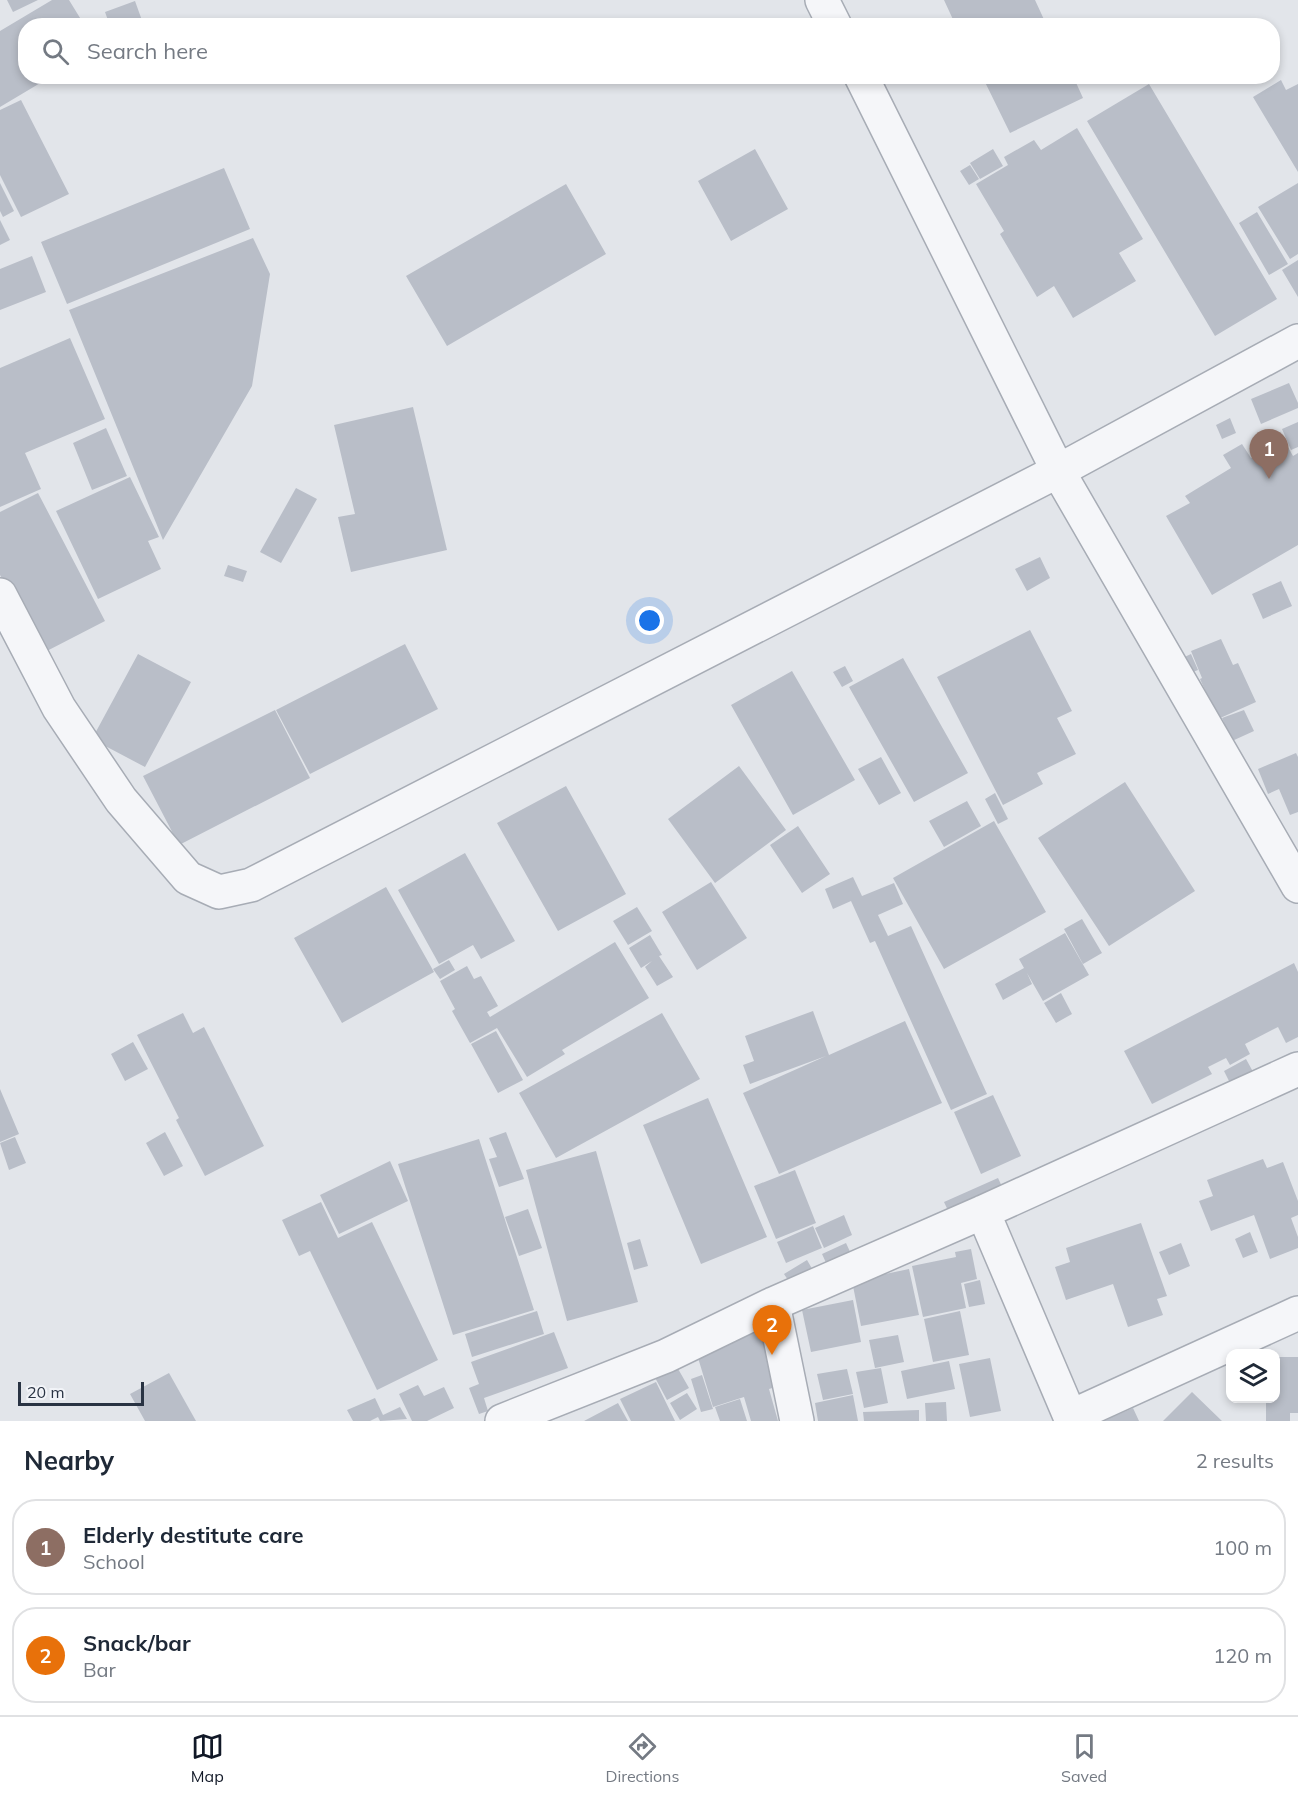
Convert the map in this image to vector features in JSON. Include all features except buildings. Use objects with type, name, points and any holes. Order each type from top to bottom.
[{"type":"street","points":[[822,0],[831,18]]},
{"type":"street","points":[[865,84],[1058,471],[1298,886]]},
{"type":"street","points":[[0,595],[59,708],[121,800],[188,878],[219,892],[251,885],[1058,471],[1298,341]]},
{"type":"street","points":[[502,1421],[666,1356],[773,1304],[983,1212],[1298,1069]]},
{"type":"street","points":[[983,1212],[1071,1419],[1298,1313]]},
{"type":"street","points":[[773,1304],[797,1421]]},
{"type":"place","name":"Elderly destitute care","points":[[1269,479]]},
{"type":"place","name":"Snack/bar","points":[[772,1355]]}]
